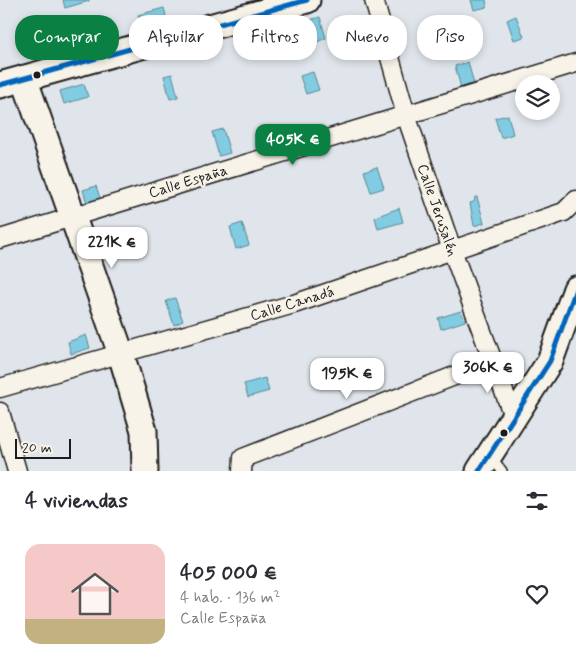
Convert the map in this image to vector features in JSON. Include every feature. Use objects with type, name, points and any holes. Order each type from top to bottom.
[{"type":"street","points":[[0,85],[307,0]]},
{"type":"street","name":"Calle Jerusalén","points":[[374,0],[406,115],[452,250],[513,416]]},
{"type":"street","name":"Calle España","points":[[0,239],[576,63]]},
{"type":"street","points":[[24,78],[121,354],[144,431],[145,471]]},
{"type":"street","name":"Calle Canadá","points":[[0,388],[294,304],[564,212],[576,200]]},
{"type":"street","points":[[550,361],[576,289]]},
{"type":"street","points":[[490,466],[513,416],[550,361],[576,314]]},
{"type":"street","points":[[242,471],[243,458],[493,361]]},
{"type":"street","points":[[0,412],[17,471]]},
{"type":"water","points":[[63,0],[89,0],[89,1],[65,8]]},
{"type":"water","points":[[471,0],[486,0],[487,7],[474,10]]},
{"type":"water","points":[[164,8],[166,15],[138,15]]},
{"type":"water","points":[[516,16],[524,37],[514,40],[507,20]]},
{"type":"water","points":[[320,17],[326,38],[317,42],[317,18]]},
{"type":"water","points":[[468,62],[474,84],[461,88],[455,66]]},
{"type":"water","points":[[313,72],[319,90],[306,94],[300,76]]},
{"type":"water","points":[[172,74],[178,97],[170,99],[164,76]]},
{"type":"water","points":[[84,84],[88,97],[64,104],[60,91]]},
{"type":"water","points":[[508,115],[513,134],[501,138],[495,118]]},
{"type":"water","points":[[223,129],[230,153],[219,156],[212,132]]},
{"type":"water","points":[[377,167],[384,188],[371,192],[364,171]]},
{"type":"water","points":[[96,186],[101,201],[88,206],[83,190]]},
{"type":"water","points":[[475,197],[477,197],[484,223],[474,226],[470,203],[474,202]]},
{"type":"water","points":[[399,208],[403,222],[378,229],[375,217]]},
{"type":"water","points":[[242,223],[249,245],[236,249],[230,227]]},
{"type":"water","points":[[175,298],[183,321],[174,325],[166,301]]},
{"type":"water","points":[[461,311],[465,321],[441,329],[438,318]]},
{"type":"water","points":[[86,335],[90,348],[71,354],[68,342]]},
{"type":"water","points":[[265,378],[269,391],[248,397],[244,384]]},
{"type":"transit line","points":[[0,85],[307,0]]},
{"type":"transit line","points":[[479,471],[550,361],[576,289]]}]
